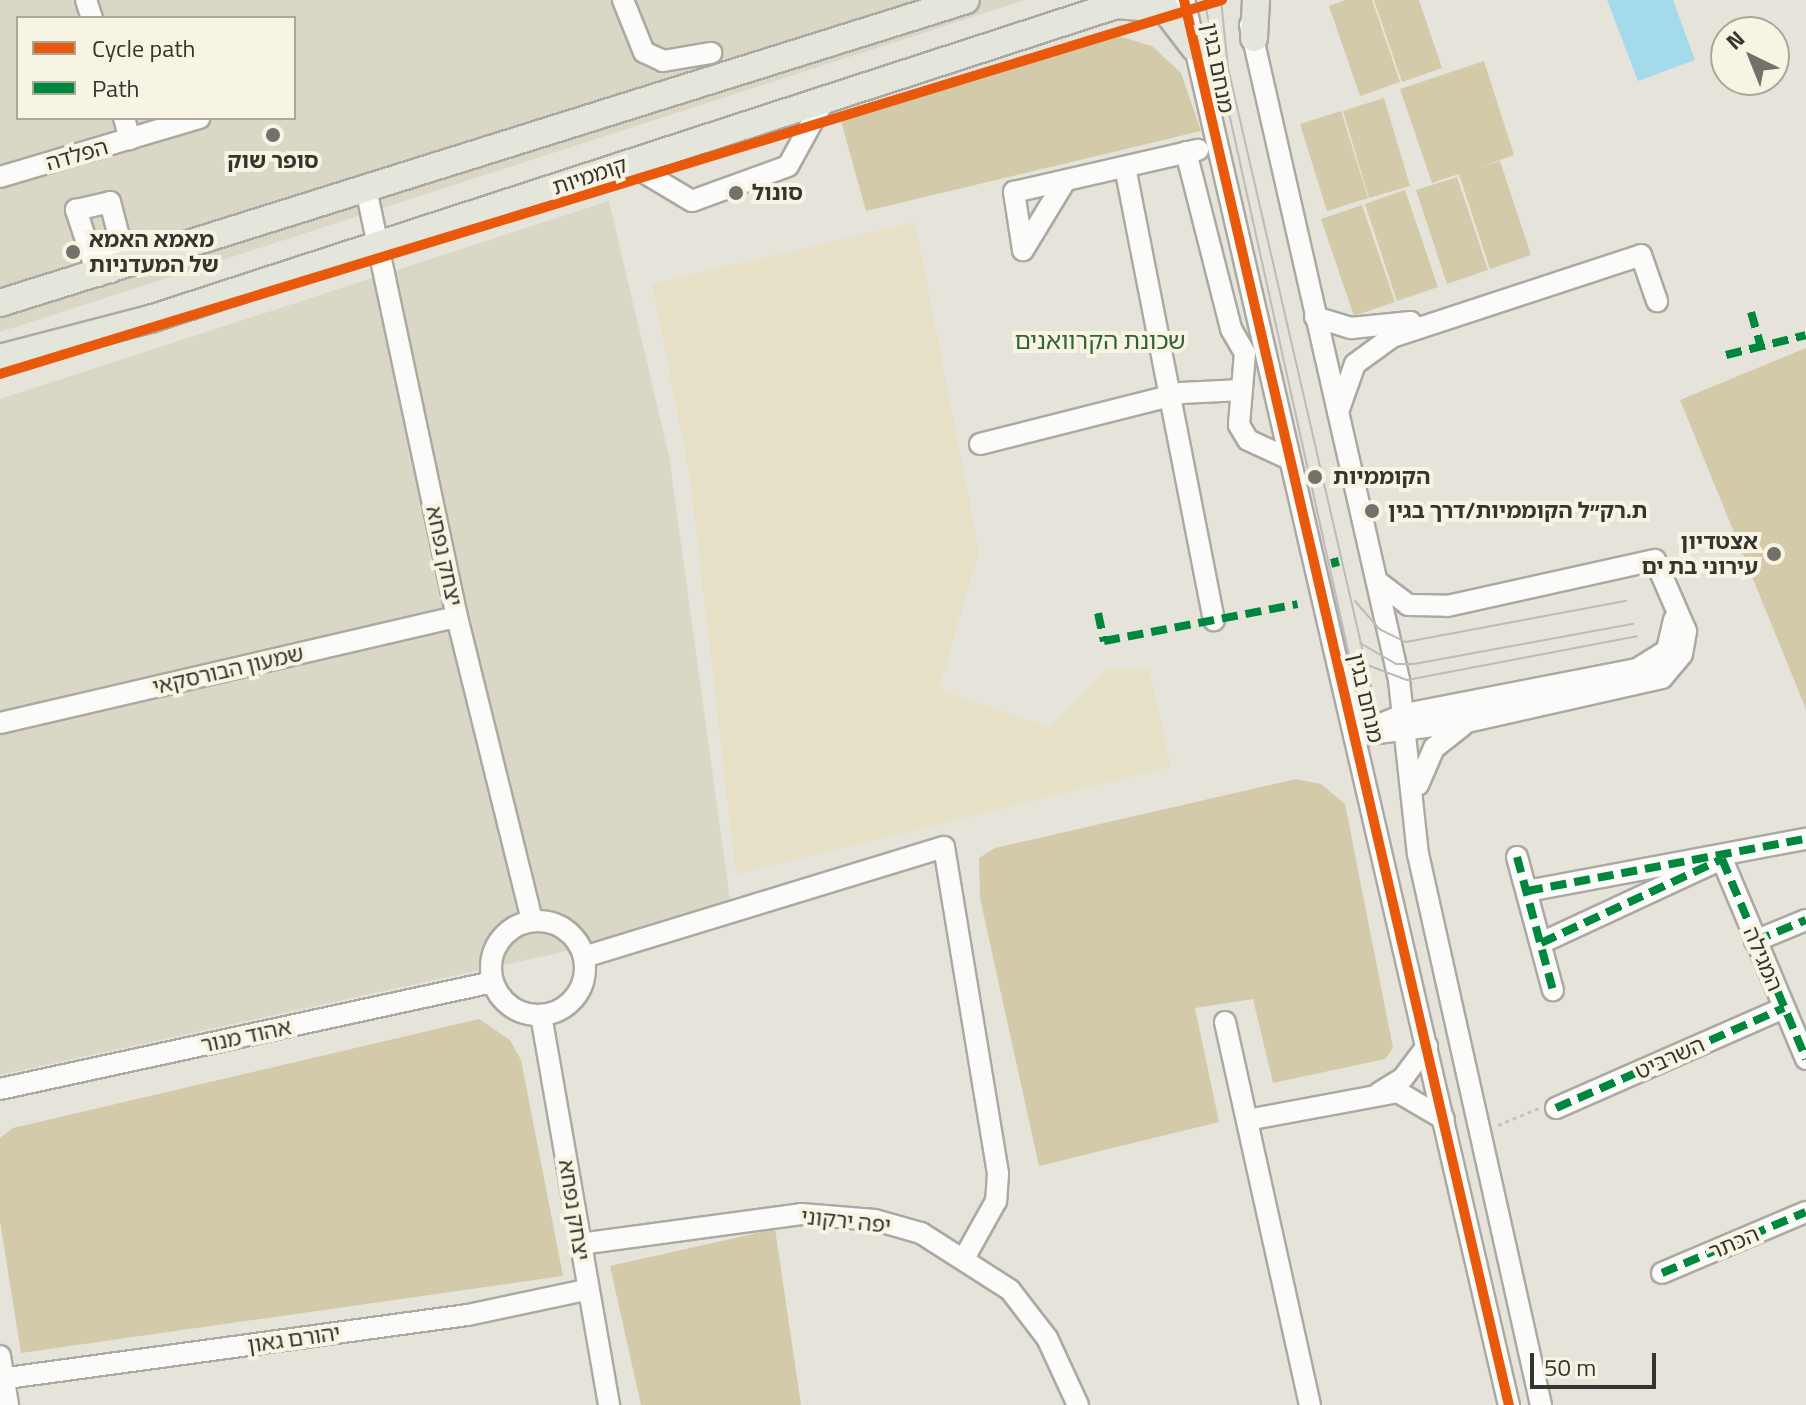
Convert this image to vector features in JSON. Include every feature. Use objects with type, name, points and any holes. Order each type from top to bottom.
[{"type":"main road","points":[[0,303],[104,274],[966,0]]},
{"type":"main road","points":[[1254,38],[1256,0]]},
{"type":"main road","points":[[1124,2],[1165,9],[1194,47]]},
{"type":"main road","name":"קוממיות","points":[[0,358],[380,245],[1124,2]]},
{"type":"street","points":[[623,0],[644,52],[663,61],[711,53]]},
{"type":"street","name":"מנחם בגין","points":[[1184,0],[1213,146],[1509,1405]]},
{"type":"street","name":"מנחם בגין","points":[[1244,0],[1378,582],[1407,723],[1416,793],[1418,854],[1435,944],[1541,1405]]},
{"type":"street","points":[[628,163],[692,201],[788,166],[826,97]]},
{"type":"street","points":[[125,120],[130,139]]},
{"type":"street","name":"הפלדה","points":[[0,177],[192,120]]},
{"type":"street","points":[[1065,181],[1213,146]]},
{"type":"street","points":[[1186,152],[1231,329],[1245,353],[1237,409],[1248,440],[1287,458]]},
{"type":"street","points":[[1125,167],[1214,620]]},
{"type":"street","name":"יצחק נפחא","points":[[366,189],[457,617],[532,921]]},
{"type":"street","points":[[1337,413],[1363,354],[1392,337],[1641,255],[1657,301]]},
{"type":"street","points":[[1315,317],[1351,328],[1470,313]]},
{"type":"street","points":[[980,444],[1170,396],[1242,390]]},
{"type":"street","points":[[1378,582],[1399,602],[1422,608],[1487,599],[1655,560]]},
{"type":"street","points":[[1407,723],[1467,722],[1670,673],[1686,631],[1655,560]]},
{"type":"street","points":[[1354,736],[1650,663],[1667,650],[1675,626],[1655,560]]},
{"type":"street","name":"שמעון הבורסקאי","points":[[0,723],[457,617]]},
{"type":"street","points":[[1416,793],[1434,748],[1467,722]]},
{"type":"street","points":[[1527,891],[1722,859],[1806,839]]},
{"type":"street","points":[[584,957],[944,847],[998,1174],[996,1201],[966,1255]]},
{"type":"street","points":[[1517,857],[1553,990]]},
{"type":"street","points":[[1541,943],[1722,859]]},
{"type":"street","name":"המגילה","points":[[1722,859],[1806,1059]]},
{"type":"street","points":[[1755,941],[1806,920]]},
{"type":"street","points":[[532,921],[566,930],[584,957],[571,1002],[541,1015],[508,1005],[493,982],[490,966],[503,936],[532,921]]},
{"type":"street","name":"אהוד מנור","points":[[0,1089],[493,982]]},
{"type":"street","name":"השרביט","points":[[1556,1108],[1784,1008]]},
{"type":"street","name":"יצחק נפחא","points":[[541,1015],[586,1290],[609,1405]]},
{"type":"street","points":[[1225,1022],[1310,1405]]},
{"type":"street","points":[[1379,1093],[1403,1078],[1427,1046]]},
{"type":"street","points":[[1247,1120],[1379,1093],[1417,1097],[1444,1119]]},
{"type":"street","name":"הכתר","points":[[1662,1273],[1806,1212]]},
{"type":"street","name":"יפה ירקוני","points":[[580,1244],[801,1214],[875,1220],[966,1255],[1010,1290],[1047,1338],[1078,1405]]},
{"type":"street","name":"יהורם גאון","points":[[2,1378],[468,1315],[586,1290]]},
{"type":"street","points":[[0,1356],[8,1405]]},
{"type":"path","points":[[1512,1120],[1527,1113]]},
{"type":"shaded area","points":[[0,0],[1025,0],[0,332]]},
{"type":"shaded area","points":[[1346,0],[1372,0],[1400,82],[1360,96],[1329,6]]},
{"type":"shaded area","points":[[1374,0],[1419,0],[1442,68],[1402,82]]},
{"type":"shaded area","points":[[1115,35],[1152,46],[1181,73],[1201,131],[866,211],[841,121]]},
{"type":"shaded area","points":[[1484,61],[1514,155],[1473,170],[1500,161],[1531,255],[1490,269],[1459,174],[1432,183],[1400,89]]},
{"type":"shaded area","points":[[1384,98],[1410,186],[1369,198],[1343,111]]},
{"type":"shaded area","points":[[1341,111],[1368,198],[1327,211],[1300,124]]},
{"type":"shaded area","points":[[1457,177],[1488,270],[1447,284],[1416,190]]},
{"type":"shaded area","points":[[1405,190],[1438,287],[1397,301],[1365,204]]},
{"type":"shaded area","points":[[609,201],[669,456],[732,915],[0,1075],[0,399]]},
{"type":"shaded area","points":[[1362,205],[1395,302],[1354,316],[1321,219]]},
{"type":"shaded area","name":"אצטדיון עירוני בת ים","points":[[1806,348],[1806,709],[1680,400]]},
{"type":"shaded area","points":[[1296,779],[1321,784],[1345,804],[1393,1048],[1385,1059],[1273,1083],[1253,999],[1195,1008],[1219,1122],[1039,1166],[980,898],[979,858],[995,848]]},
{"type":"shaded area","points":[[479,1019],[510,1040],[521,1060],[563,1276],[21,1353],[0,1221],[0,1138],[13,1128]]},
{"type":"shaded area","points":[[775,1229],[801,1405],[641,1405],[610,1266]]},
{"type":"sand","points":[[915,222],[979,551],[939,689],[1051,728],[1107,669],[1149,669],[1171,767],[736,875],[690,476],[652,284]]},
{"type":"water","points":[[1607,0],[1673,0],[1695,60],[1638,81]]},
{"type":"tram line","points":[[1204,0],[1360,705]]},
{"type":"tram line","points":[[1221,0],[1228,68],[1374,700]]},
{"type":"tram line","points":[[1355,601],[1379,629],[1406,642],[1626,601]]},
{"type":"tram line","points":[[1360,643],[1396,664],[1414,664],[1633,624]]},
{"type":"tram line","points":[[1362,663],[1407,680],[1637,636]]},
{"type":"marked path","points":[[1751,312],[1761,347]]},
{"type":"marked path","points":[[1726,355],[1806,335]]},
{"type":"marked path","points":[[1334,558],[1336,567]]},
{"type":"marked path","points":[[1098,613],[1104,641],[1298,604]]},
{"type":"marked path","points":[[1527,891],[1806,839]]},
{"type":"marked path","points":[[1517,857],[1553,990]]},
{"type":"marked path","points":[[1541,943],[1722,859],[1806,1059]]},
{"type":"marked path","points":[[1755,941],[1806,920]]},
{"type":"marked path","points":[[1556,1108],[1784,1008]]},
{"type":"marked path","points":[[1662,1273],[1806,1212]]},
{"type":"cycle path","points":[[1184,0],[1509,1405]]},
{"type":"cycle path","points":[[0,374],[1222,0]]},
{"type":"place","name":"סופר שוק","points":[[273,135]]},
{"type":"place","name":"סונול","points":[[736,193]]},
{"type":"place","name":"מאמא האמא של המעדניות","points":[[73,252]]},
{"type":"place","name":"הקוממיות","points":[[1315,477]]},
{"type":"place","name":"ת.רק״ל הקוממיות/דרך בגין","points":[[1372,511]]},
{"type":"place","name":"אצטדיון עירוני בת ים","points":[[1774,554]]},
{"type":"district","name":"שכונת הקרוואנים","points":[[1100,341]]}]
